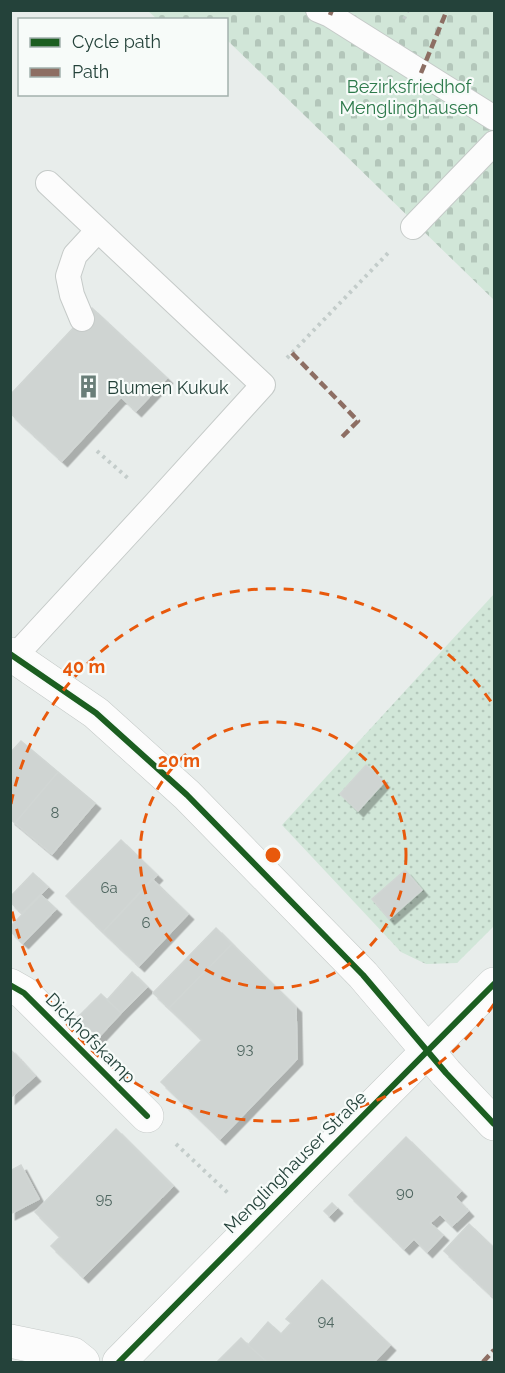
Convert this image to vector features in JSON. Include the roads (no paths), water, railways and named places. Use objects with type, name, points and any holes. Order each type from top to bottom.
[{"type":"street","points":[[13,655],[96,713],[187,795],[363,975],[446,1073],[495,1124]]},
{"type":"street","name":"Menglinghauser Straße","points":[[118,1362],[495,984]]},
{"type":"street","name":"Dickhofskamp","points":[[10,985],[24,993],[147,1116]]},
{"type":"street","points":[[10,1341],[73,1354],[83,1362]]},
{"type":"lane","points":[[318,10],[330,15],[495,118]]},
{"type":"lane","points":[[413,227],[495,143]]},
{"type":"lane","points":[[13,655],[263,385],[48,183]]},
{"type":"lane","points":[[82,319],[72,295],[68,276],[75,255],[98,230]]},
{"type":"place","name":"Blumen Kukuk","points":[[89,387]]},
{"type":"park label","name":"Bezirksfriedhof Menglinghausen","points":[[409,96]]}]
